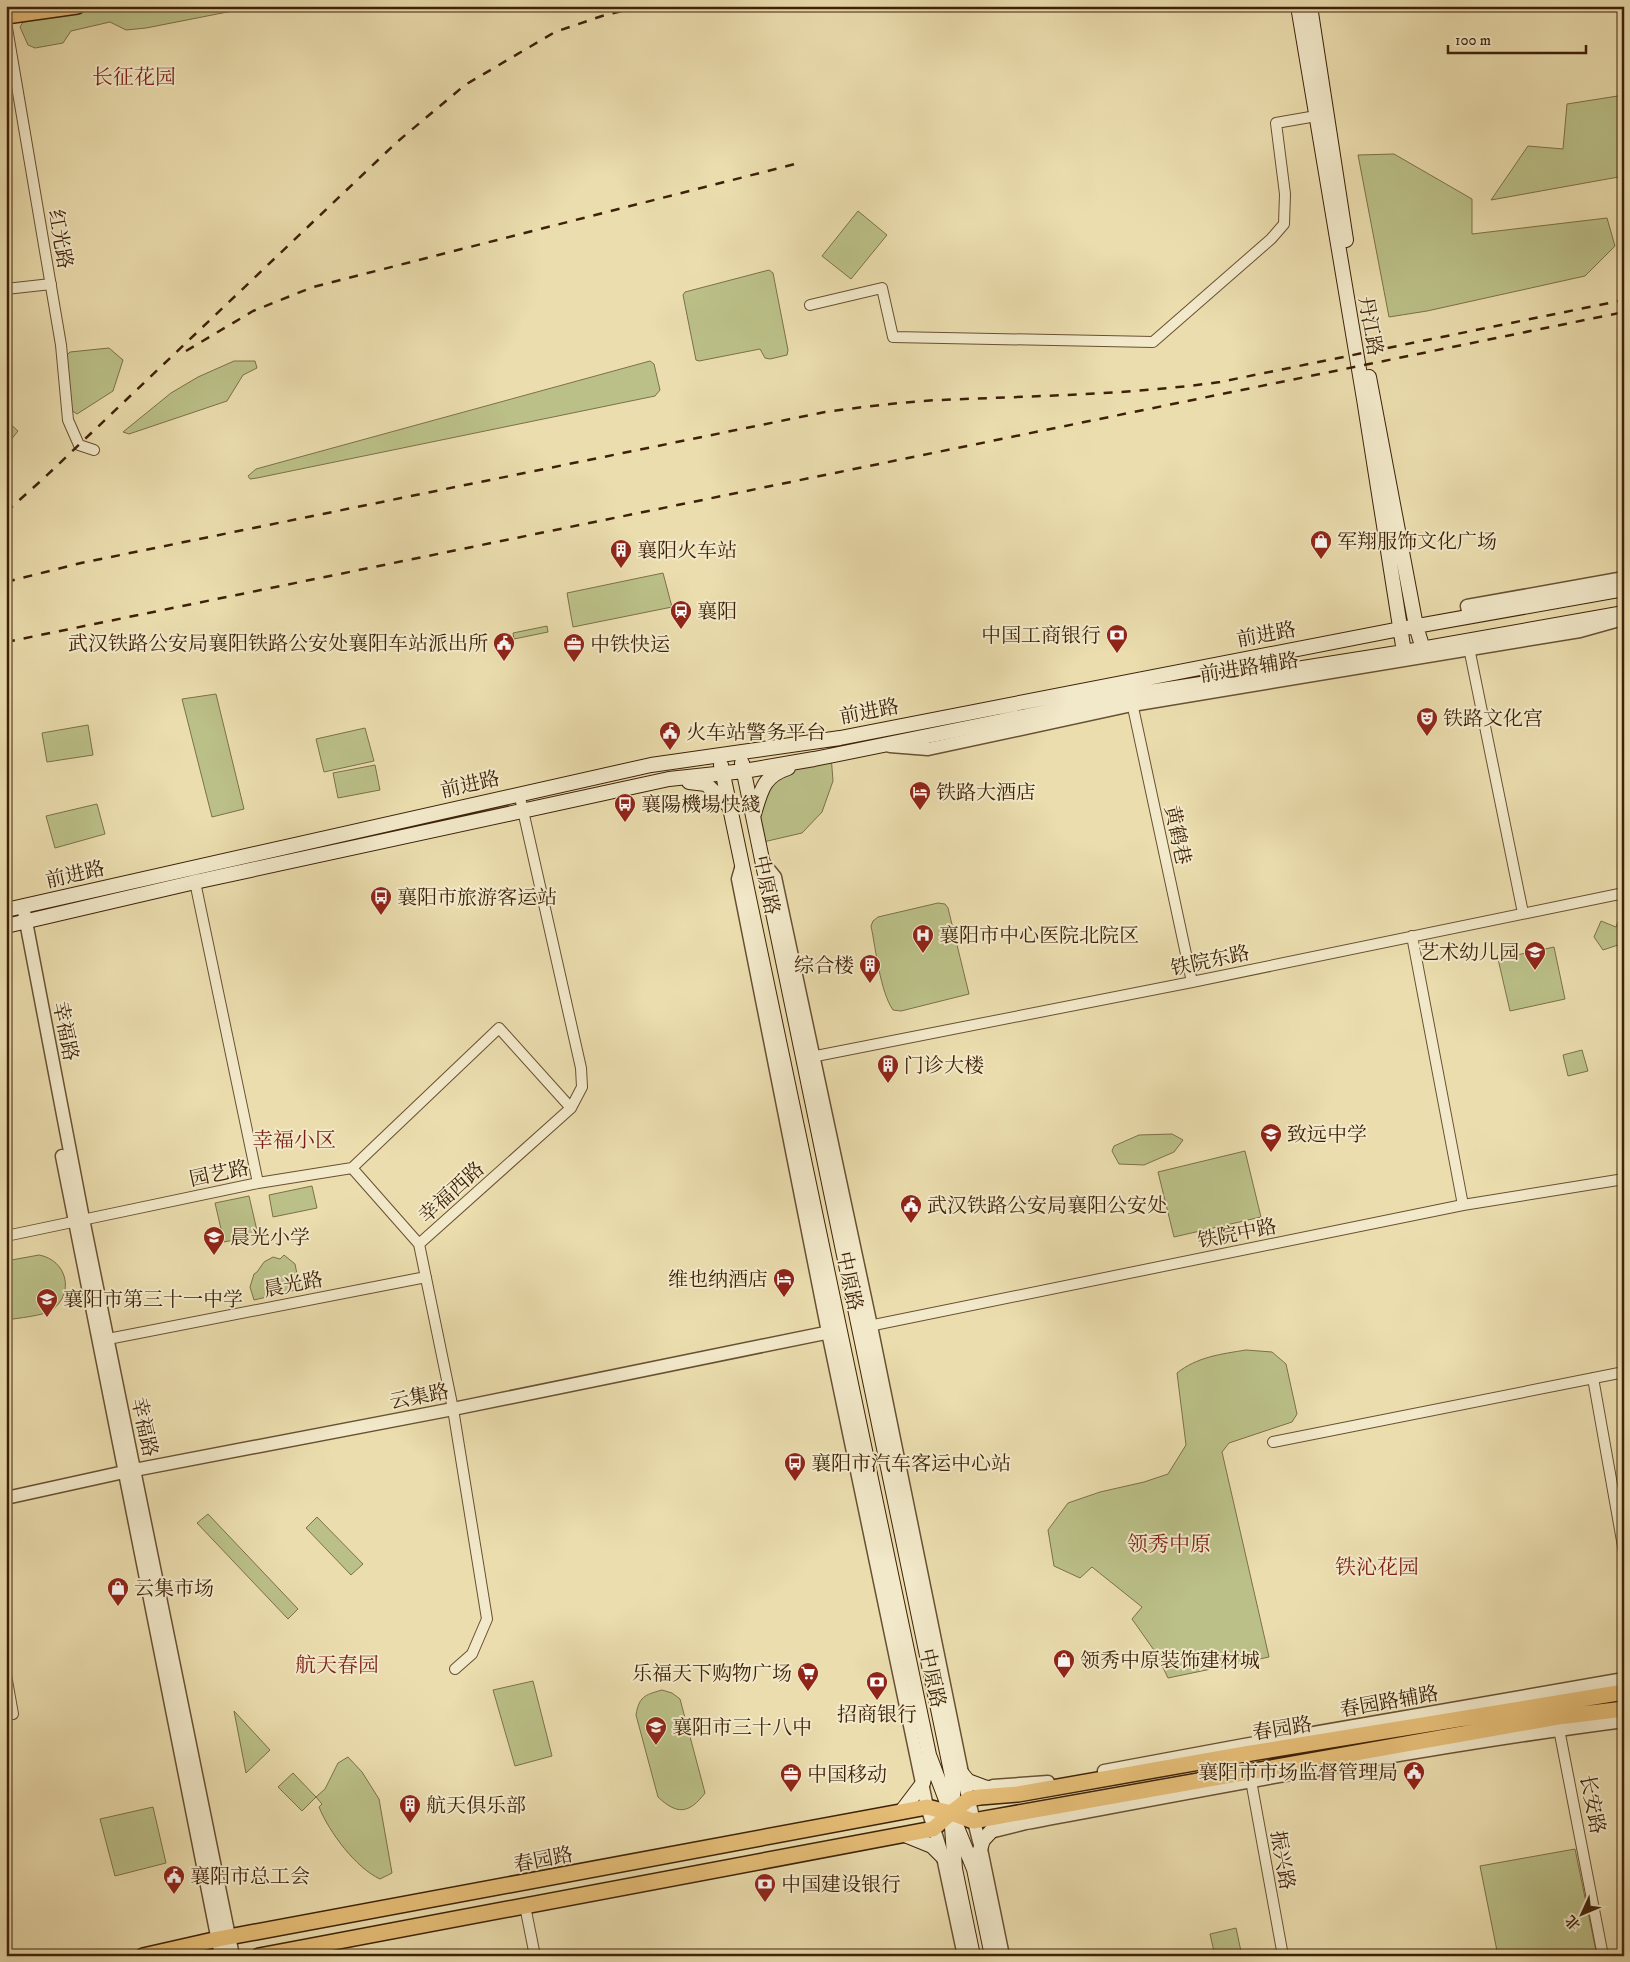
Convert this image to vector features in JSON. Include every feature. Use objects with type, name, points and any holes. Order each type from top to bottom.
[{"type":"main road","points":[[6,16],[77,6]]},
{"type":"main road","name":"丹江路","points":[[1298,6],[1404,652]]},
{"type":"main road","name":"丹江路","points":[[1310,6],[1363,344],[1416,626],[1423,649]]},
{"type":"main road","name":"前进路","points":[[15,908],[651,764],[840,738],[1468,616],[1624,589]]},
{"type":"main road","name":"前进路","points":[[16,923],[669,779],[744,771],[814,759],[880,745],[1404,652],[1468,645],[1624,613]]},
{"type":"main road","name":"中原路","points":[[739,752],[865,1327],[954,1786],[951,1813],[955,1869],[973,1956]]},
{"type":"main road","name":"中原路","points":[[719,755],[834,1331],[929,1755],[974,1869],[992,1956]]},
{"type":"main road","points":[[753,817],[762,789],[775,772],[814,759]]},
{"type":"main road","points":[[669,779],[706,784],[730,807]]},
{"type":"main road","name":"春园路","points":[[969,1799],[1018,1794],[1245,1754],[1624,1692]]},
{"type":"main road","name":"春园路","points":[[143,1956],[224,1939],[927,1807],[973,1821],[1250,1776],[1558,1723],[1624,1709]]},
{"type":"main road","points":[[901,1812],[923,1783],[929,1755]]},
{"type":"main road","points":[[948,1757],[968,1781],[984,1787],[1018,1794]]},
{"type":"main road","points":[[259,1956],[933,1829],[969,1799]]},
{"type":"main road","points":[[974,1869],[983,1840],[1006,1815]]},
{"type":"main road","points":[[905,1835],[932,1846],[955,1869]]},
{"type":"street","name":"红光路","points":[[6,22],[61,345],[68,420],[80,445],[94,450]]},
{"type":"street","points":[[810,305],[882,288],[893,337],[1153,342],[1271,239],[1284,224],[1285,194],[1276,123],[1316,116]]},
{"type":"street","points":[[6,290],[51,284]]},
{"type":"street","points":[[1468,616],[1467,606],[1624,578]]},
{"type":"street","name":"前进路辅路","points":[[1131,700],[1468,645],[1580,631],[1624,618]]},
{"type":"street","points":[[1468,645],[1523,914]]},
{"type":"street","name":"黄鹤巷","points":[[1131,700],[1192,982]]},
{"type":"street","name":"幸福西路","points":[[455,1668],[472,1654],[487,1619],[453,1409],[419,1244],[571,1108],[582,1087],[581,1068],[519,793]]},
{"type":"street","points":[[195,882],[258,1183]]},
{"type":"street","name":"铁院东路","points":[[807,1057],[1192,982],[1624,892]]},
{"type":"street","name":"幸福路","points":[[15,908],[16,923],[79,1221],[224,1939],[233,1956]]},
{"type":"street","points":[[1412,936],[1463,1206]]},
{"type":"street","points":[[419,1244],[352,1168],[499,1028],[571,1108]]},
{"type":"street","name":"园艺路","points":[[6,1236],[258,1183],[352,1168]]},
{"type":"street","name":"铁院中路","points":[[865,1327],[1463,1206],[1624,1179]]},
{"type":"street","name":"幸福路","points":[[79,1221],[108,1339],[129,1471]]},
{"type":"street","name":"晨光路","points":[[108,1339],[426,1277]]},
{"type":"street","points":[[865,1327],[1003,1956]]},
{"type":"street","points":[[834,1331],[927,1807],[943,1856],[964,1956]]},
{"type":"street","name":"云集路","points":[[6,1498],[129,1471],[453,1409],[834,1331]]},
{"type":"street","points":[[1273,1442],[1624,1372]]},
{"type":"street","points":[[1593,1378],[1624,1552]]},
{"type":"street","points":[[6,1675],[13,1714],[6,1715]]},
{"type":"street","name":"春园路辅路","points":[[984,1787],[1042,1783],[1254,1743],[1624,1680]]},
{"type":"street","points":[[1558,1723],[1624,1721]]},
{"type":"street","name":"长安路","points":[[1558,1723],[1603,1956]]},
{"type":"street","points":[[990,1832],[1250,1776]]},
{"type":"street","name":"振兴路","points":[[1250,1776],[1283,1956]]},
{"type":"street","points":[[525,1906],[535,1956]]},
{"type":"street","name":"幸福路","points":[[221,1956],[224,1939]]},
{"type":"green space","points":[[117,6],[258,6],[146,28],[126,30],[110,22],[71,31],[63,43],[35,48],[28,45],[20,27],[25,19]]},
{"type":"green space","points":[[1624,95],[1624,176],[1491,200],[1528,146],[1563,149],[1567,104]]},
{"type":"green space","points":[[1394,154],[1472,199],[1472,234],[1607,218],[1615,246],[1585,276],[1427,311],[1389,317],[1358,155]]},
{"type":"green space","points":[[858,211],[887,235],[851,279],[822,256]]},
{"type":"green space","points":[[769,270],[773,273],[788,350],[787,355],[770,359],[765,358],[760,349],[696,360],[683,295],[685,292]]},
{"type":"green space","points":[[109,348],[123,360],[113,391],[77,414],[71,410],[65,357],[70,352]]},
{"type":"green space","points":[[234,361],[255,361],[257,368],[243,375],[227,401],[129,434],[123,432],[171,393],[198,377]]},
{"type":"green space","points":[[650,361],[654,364],[660,390],[655,396],[257,478],[250,479],[248,476],[256,469]]},
{"type":"green space","points":[[6,420],[18,431],[6,446]]},
{"type":"green space","points":[[663,573],[672,607],[573,627],[567,593]]},
{"type":"green space","points":[[547,626],[548,632],[514,639],[513,633]]},
{"type":"green space","points":[[216,694],[244,809],[212,817],[182,699]]},
{"type":"green space","points":[[88,725],[93,755],[47,762],[42,733]]},
{"type":"green space","points":[[365,728],[374,761],[324,772],[316,739]]},
{"type":"green space","points":[[831,755],[833,781],[822,812],[802,833],[759,843],[762,789],[775,772]]},
{"type":"green space","points":[[375,765],[380,790],[338,798],[333,773]]},
{"type":"green space","points":[[97,804],[105,834],[55,848],[46,816]]},
{"type":"green space","points":[[938,903],[945,904],[948,908],[969,994],[901,1011],[893,1010],[885,992],[879,970],[871,926],[873,921],[878,917]]},
{"type":"green space","points":[[1624,919],[1624,943],[1603,950],[1594,937],[1601,921],[1616,927],[1618,922]]},
{"type":"green space","points":[[1554,947],[1565,999],[1510,1011],[1498,959]]},
{"type":"green space","points":[[1582,1050],[1588,1071],[1568,1076],[1563,1055]]},
{"type":"green space","points":[[1172,1134],[1183,1140],[1174,1152],[1144,1165],[1119,1164],[1112,1151],[1114,1146],[1139,1135]]},
{"type":"green space","points":[[1245,1151],[1261,1217],[1174,1237],[1158,1172]]},
{"type":"green space","points":[[312,1186],[317,1208],[273,1217],[269,1195]]},
{"type":"green space","points":[[249,1196],[258,1235],[224,1242],[215,1203]]},
{"type":"green space","points":[[39,1255],[49,1258],[61,1270],[65,1278],[64,1295],[59,1303],[48,1312],[6,1320],[6,1261]]},
{"type":"green space","points":[[284,1255],[295,1264],[300,1289],[254,1300],[250,1287],[254,1274],[264,1262],[273,1257],[280,1259]]},
{"type":"green space","points":[[1246,1350],[1272,1352],[1286,1364],[1297,1414],[1292,1422],[1229,1443],[1222,1452],[1269,1657],[1168,1678],[1156,1653],[1132,1619],[1142,1607],[1092,1567],[1080,1578],[1054,1566],[1048,1530],[1068,1503],[1100,1492],[1144,1482],[1168,1474],[1186,1445],[1177,1373],[1201,1360]]},
{"type":"green space","points":[[208,1514],[298,1609],[288,1619],[197,1523]]},
{"type":"green space","points":[[317,1517],[363,1564],[351,1575],[306,1528]]},
{"type":"green space","points":[[533,1681],[552,1756],[515,1766],[493,1690]]},
{"type":"green space","points":[[662,1690],[672,1693],[680,1699],[705,1793],[694,1805],[683,1810],[671,1807],[658,1797],[636,1715],[643,1698],[651,1693]]},
{"type":"green space","points":[[234,1711],[270,1750],[246,1773]]},
{"type":"green space","points":[[348,1757],[362,1772],[379,1799],[392,1873],[380,1879],[362,1867],[353,1858],[329,1827],[319,1807],[322,1804],[316,1797],[325,1789],[338,1763]]},
{"type":"green space","points":[[293,1773],[316,1797],[302,1811],[278,1787]]},
{"type":"green space","points":[[153,1807],[166,1863],[115,1876],[100,1819]]},
{"type":"green space","points":[[1575,1849],[1597,1956],[1498,1956],[1480,1866]]},
{"type":"green space","points":[[1236,1928],[1242,1956],[1215,1956],[1210,1934]]},
{"type":"railway","points":[[6,512],[397,142],[465,85],[555,32],[602,16],[642,6]]},
{"type":"railway","points":[[186,351],[253,311],[313,287],[795,164]]},
{"type":"railway","points":[[6,582],[81,563],[825,412],[925,401],[1150,390],[1220,382],[1624,300]]},
{"type":"railway","points":[[6,642],[1624,312]]},
{"type":"place","name":"军翔服饰文化广场","points":[[1321,560]]},
{"type":"place","name":"襄阳火车站","points":[[621,569]]},
{"type":"place","name":"襄阳","points":[[681,630]]},
{"type":"place","name":"中国工商银行","points":[[1117,654]]},
{"type":"place","name":"武汉铁路公安局襄阳铁路公安处襄阳车站派出所","points":[[504,662]]},
{"type":"place","name":"中铁快运","points":[[574,663]]},
{"type":"place","name":"铁路文化宫","points":[[1427,737]]},
{"type":"place","name":"火车站警务平台","points":[[670,751]]},
{"type":"place","name":"铁路大酒店","points":[[920,811]]},
{"type":"place","name":"襄陽機場快綫","points":[[625,823]]},
{"type":"place","name":"襄阳市旅游客运站","points":[[381,916]]},
{"type":"place","name":"襄阳市中心医院北院区","points":[[923,954]]},
{"type":"place","name":"艺术幼儿园","points":[[1535,971]]},
{"type":"place","name":"综合楼","points":[[870,984]]},
{"type":"place","name":"门诊大楼","points":[[888,1084]]},
{"type":"place","name":"致远中学","points":[[1271,1153]]},
{"type":"place","name":"武汉铁路公安局襄阳公安处","points":[[911,1224]]},
{"type":"place","name":"晨光小学","points":[[214,1256]]},
{"type":"place","name":"维也纳酒店","points":[[784,1298]]},
{"type":"place","name":"襄阳市第三十一中学","points":[[47,1318]]},
{"type":"place","name":"襄阳市汽车客运中心站","points":[[795,1482]]},
{"type":"place","name":"云集市场","points":[[118,1607]]},
{"type":"place","name":"领秀中原装饰建材城","points":[[1064,1679]]},
{"type":"place","name":"乐福天下购物广场","points":[[808,1692]]},
{"type":"place","name":"招商银行","points":[[877,1701]]},
{"type":"place","name":"襄阳市三十八中","points":[[656,1746]]},
{"type":"place","name":"襄阳市市场监督管理局","points":[[1414,1791]]},
{"type":"place","name":"中国移动","points":[[791,1793]]},
{"type":"place","name":"航天俱乐部","points":[[410,1824]]},
{"type":"place","name":"襄阳市总工会","points":[[174,1895]]},
{"type":"place","name":"中国建设银行","points":[[765,1903]]},
{"type":"district","name":"长征花园","points":[[134,77]]},
{"type":"district","name":"幸福小区","points":[[294,1140]]},
{"type":"district","name":"领秀中原","points":[[1169,1544]]},
{"type":"district","name":"铁沁花园","points":[[1377,1567]]},
{"type":"district","name":"航天春园","points":[[337,1665]]}]
